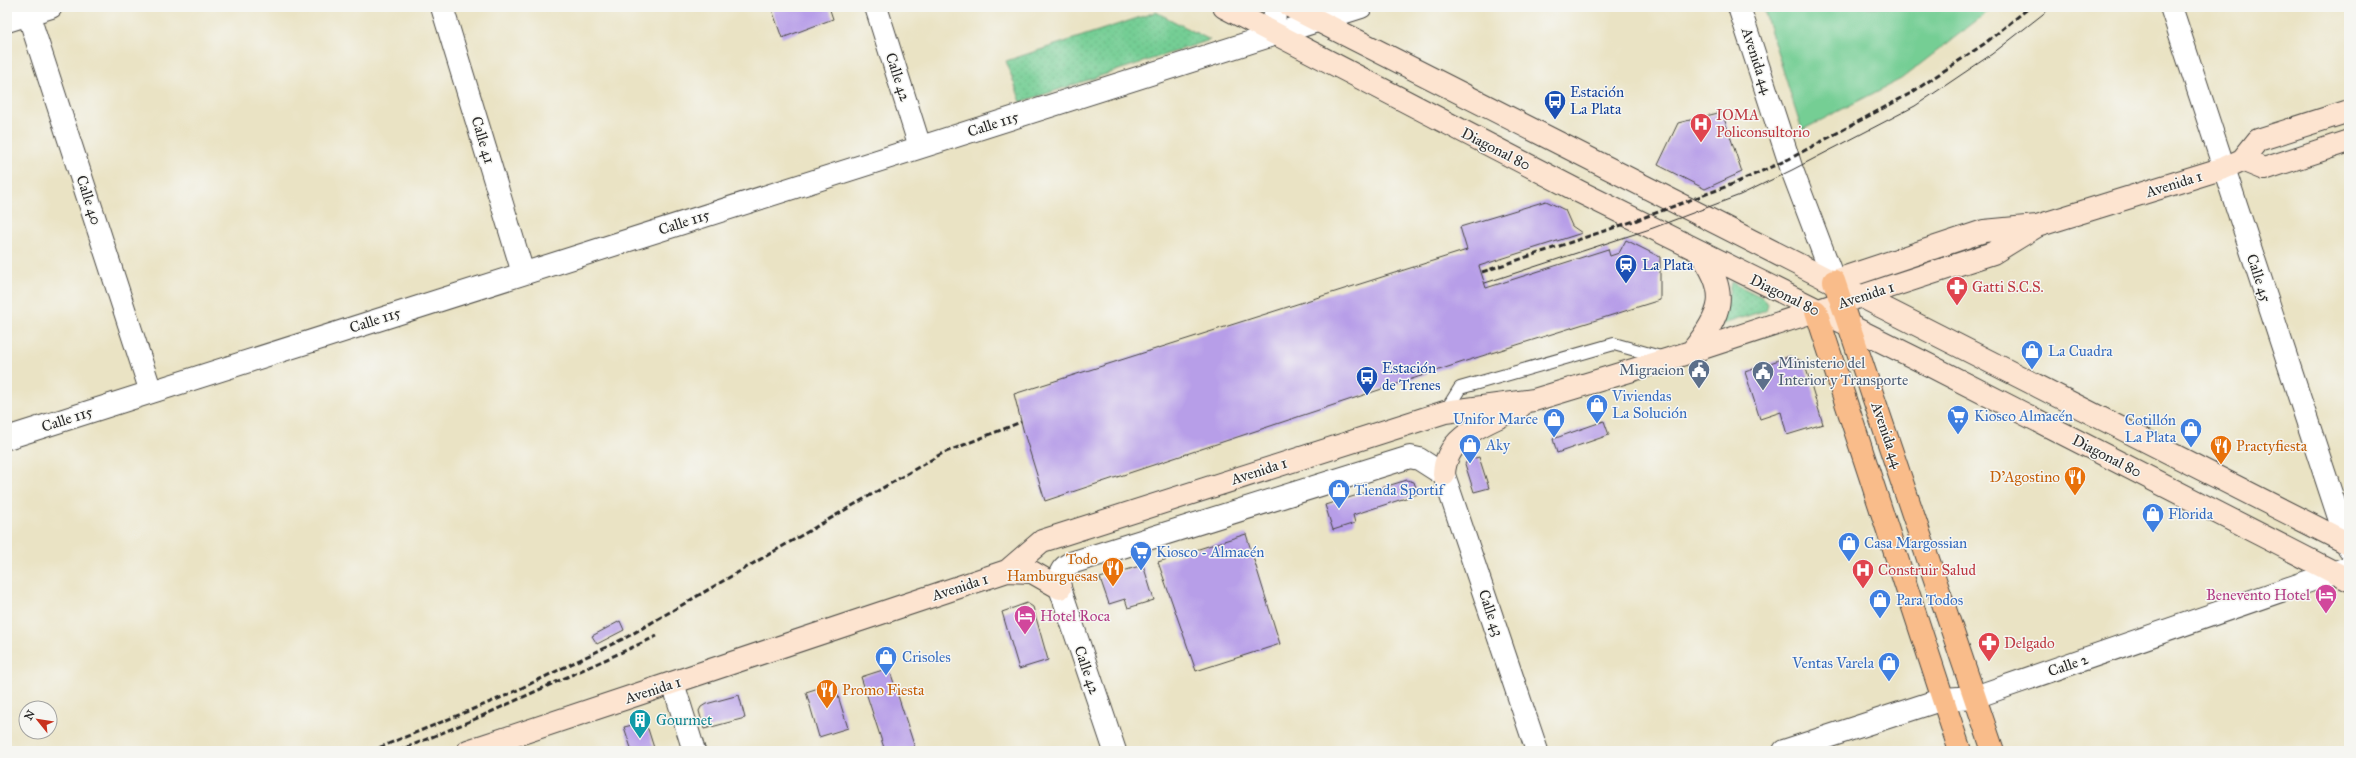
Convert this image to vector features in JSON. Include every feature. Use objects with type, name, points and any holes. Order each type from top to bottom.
[{"type":"main road","name":"Diagonal 80","points":[[1224,7],[1274,35],[1700,253],[1921,361],[2344,573]]},
{"type":"main road","name":"Diagonal 80","points":[[1291,7],[1834,281],[2349,545]]},
{"type":"main road","points":[[2233,164],[2258,140],[2349,110]]},
{"type":"main road","points":[[2233,164],[2264,169],[2349,141]]},
{"type":"main road","name":"Avenida 1","points":[[1834,281],[1984,231],[2037,226],[2233,164]]},
{"type":"main road","name":"Avenida 1","points":[[468,751],[1007,572],[1042,541],[1444,412],[1534,400],[1669,359],[1993,253],[2037,226]]},
{"type":"main road","points":[[1692,351],[1715,315],[1720,296],[1715,275],[1700,253]]},
{"type":"main road","name":"Avenida 44","points":[[1834,281],[1851,327],[1993,751]]},
{"type":"main road","name":"Avenida 44","points":[[1816,311],[1960,751]]},
{"type":"main road","points":[[1444,475],[1447,457],[1457,441],[1534,400]]},
{"type":"main road","points":[[1007,572],[1032,572],[1060,588]]},
{"type":"street","points":[[7,21],[27,11],[52,7]]},
{"type":"street","name":"Calle 41","points":[[442,7],[523,273]]},
{"type":"street","name":"Calle 42","points":[[876,7],[920,147]]},
{"type":"street","points":[[1274,35],[1275,7]]},
{"type":"street","name":"Calle 115","points":[[7,438],[1361,7]]},
{"type":"street","name":"Avenida 44","points":[[1739,7],[1792,170],[1834,281]]},
{"type":"street","name":"Calle 45","points":[[2171,7],[2233,164],[2349,545]]},
{"type":"street","name":"Calle 40","points":[[27,11],[152,392]]},
{"type":"street","name":"Avenida 1","points":[[1060,588],[1060,574],[1071,563],[1400,458],[1414,457],[1444,475]]},
{"type":"street","name":"Calle 43","points":[[1444,475],[1537,751]]},
{"type":"street","name":"Calle 2","points":[[1784,751],[1943,699],[1975,697],[2344,573]]},
{"type":"street","name":"Calle 42","points":[[1060,588],[1115,751]]},
{"type":"street","points":[[673,683],[694,751]]},
{"type":"lane","points":[[1444,412],[1460,388],[1614,344],[1669,359]]},
{"type":"green space","points":[[1763,7],[1994,7],[1901,79],[1802,130]]},
{"type":"green space","points":[[1156,12],[1210,40],[1021,102],[1006,61]]},
{"type":"green space","points":[[1731,282],[1764,298],[1768,304],[1766,310],[1714,327],[1728,298]]},
{"type":"building","points":[[771,7],[829,7],[833,19],[782,38]]},
{"type":"building","name":"IOMA Policonsultorio","points":[[1722,112],[1742,172],[1705,189],[1658,165],[1678,123]]},
{"type":"building","points":[[1546,201],[1565,210],[1572,226],[1582,233],[1479,266],[1486,288],[1608,249],[1610,256],[1619,253],[1626,240],[1660,257],[1660,300],[1466,361],[1045,501],[1024,433],[1014,394],[1467,250],[1460,227]]},
{"type":"building","points":[[1790,356],[1804,362],[1823,424],[1787,435],[1781,412],[1760,419],[1745,372]]},
{"type":"building","points":[[1604,421],[1609,435],[1557,453],[1553,439]]},
{"type":"building","points":[[1479,457],[1489,488],[1474,492],[1465,464],[1468,460]]},
{"type":"building","points":[[1407,480],[1414,482],[1418,494],[1353,515],[1355,523],[1333,530],[1325,505]]},
{"type":"building","points":[[1246,534],[1280,644],[1196,671],[1158,562]]},
{"type":"building","points":[[1143,565],[1154,600],[1128,608],[1125,599],[1109,604],[1100,578]]},
{"type":"building","name":"Hotel Roca","points":[[1027,603],[1033,607],[1048,660],[1019,669],[1002,612]]},
{"type":"building","points":[[620,621],[624,630],[597,644],[592,636]]},
{"type":"building","points":[[889,668],[916,751],[885,751],[861,677]]},
{"type":"building","name":"Promo Fiesta","points":[[834,683],[848,728],[819,737],[806,692]]},
{"type":"building","points":[[739,695],[745,718],[704,729],[699,711],[701,707],[706,704]]},
{"type":"building","name":"Gourmet","points":[[641,723],[648,729],[655,751],[632,751],[624,727]]},
{"type":"tram line","points":[[1485,283],[1653,228],[1740,195],[1792,170],[1915,106],[1992,54],[2052,7]]},
{"type":"railway","points":[[1482,272],[1637,220],[1733,184],[1789,159],[1911,93],[1984,44],[2030,7]]},
{"type":"railway","points":[[371,751],[505,696],[627,637],[941,454],[1021,422]]},
{"type":"railway","points":[[398,751],[473,720],[657,636]]},
{"type":"place","name":"Estación La Plata","points":[[1555,120]]},
{"type":"place","name":"IOMA Policonsultorio","points":[[1701,144]]},
{"type":"place","name":"La Plata","points":[[1626,284]]},
{"type":"place","name":"Gatti S.C.S.","points":[[1957,306]]},
{"type":"place","name":"La Cuadra","points":[[2032,370]]},
{"type":"place","name":"Migracion","points":[[1699,390]]},
{"type":"place","name":"Ministerio del Interior y Transporte","points":[[1763,392]]},
{"type":"place","name":"Estación de Trenes","points":[[1367,396]]},
{"type":"place","name":"Viviendas La Solución","points":[[1597,424]]},
{"type":"place","name":"Kiosco Almacén","points":[[1958,436]]},
{"type":"place","name":"Unifor Marce","points":[[1554,438]]},
{"type":"place","name":"Cotillón La Plata","points":[[2191,448]]},
{"type":"place","name":"Aky","points":[[1470,464]]},
{"type":"place","name":"Practyfiesta","points":[[2221,466]]},
{"type":"place","name":"D'Agostino","points":[[2075,496]]},
{"type":"place","name":"Tienda Sportif","points":[[1339,510]]},
{"type":"place","name":"Florida","points":[[2153,534]]},
{"type":"place","name":"Casa Margossian","points":[[1849,562]]},
{"type":"place","name":"Kiosco - Almacén","points":[[1141,572]]},
{"type":"place","name":"Todo Hamburguesas","points":[[1113,588]]},
{"type":"place","name":"Construir Salud","points":[[1863,590]]},
{"type":"place","name":"Benevento Hotel","points":[[2326,614]]},
{"type":"place","name":"Para Todos","points":[[1880,620]]},
{"type":"place","name":"Hotel Roca","points":[[1025,636]]},
{"type":"place","name":"Delgado","points":[[1989,662]]},
{"type":"place","name":"Crisoles","points":[[886,676]]},
{"type":"place","name":"Ventas Varela","points":[[1889,682]]},
{"type":"place","name":"Promo Fiesta","points":[[827,710]]},
{"type":"place","name":"Gourmet","points":[[640,740]]}]
